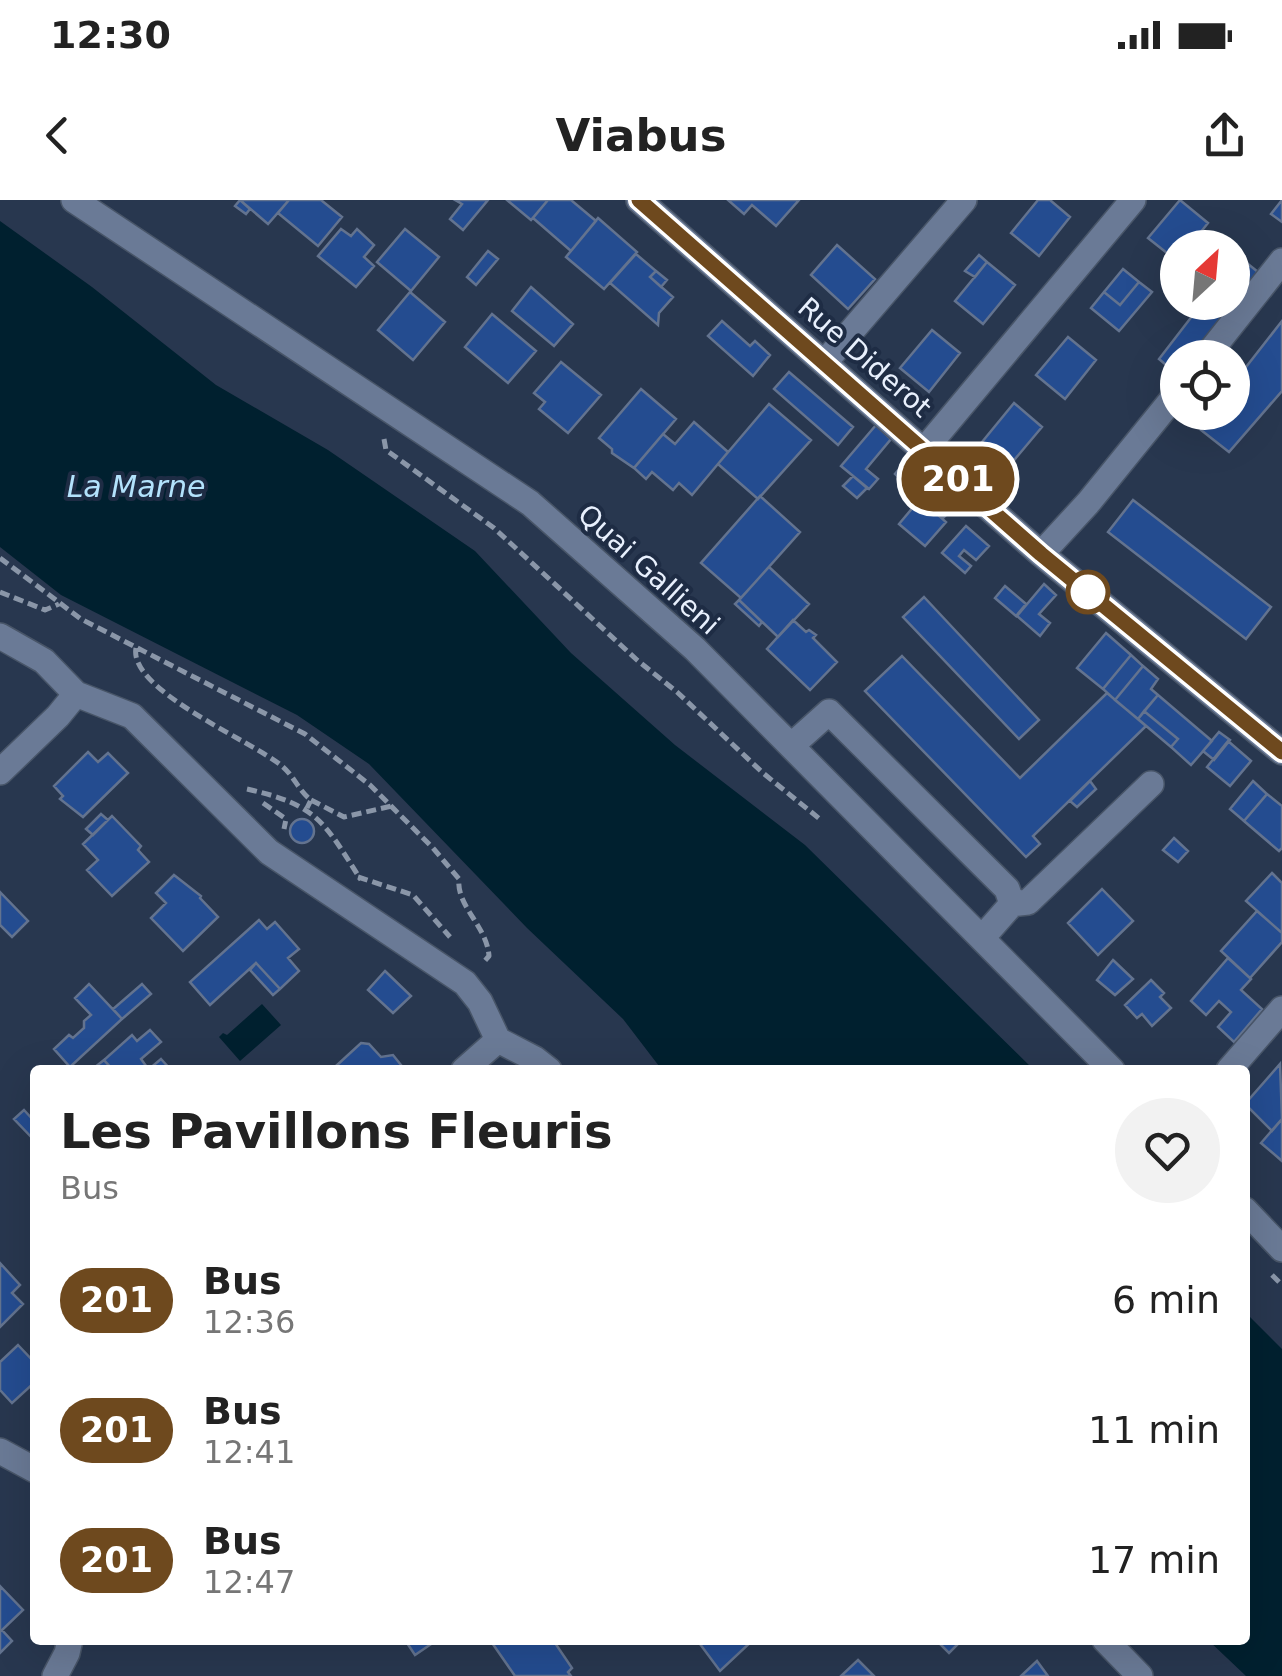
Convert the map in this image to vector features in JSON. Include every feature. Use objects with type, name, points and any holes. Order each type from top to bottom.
[{"type":"street","name":"Quai Gallieni","points":[[74,200],[530,503],[695,650],[1107,1065]]},
{"type":"street","points":[[825,362],[964,200]]},
{"type":"street","points":[[925,449],[1133,200]]},
{"type":"street","name":"Rue Diderot","points":[[646,202],[1041,554],[1282,752]]},
{"type":"street","points":[[1219,340],[1282,261]]},
{"type":"street","points":[[1041,554],[1088,504],[1160,414]]},
{"type":"street","points":[[0,636],[44,660],[76,694],[132,716],[269,852],[465,983],[480,1002],[498,1040],[543,1065]]},
{"type":"street","points":[[0,772],[76,694]]},
{"type":"street","points":[[791,746],[829,712],[1007,890],[1012,904]]},
{"type":"street","points":[[982,938],[1012,904],[1028,902],[1150,784]]},
{"type":"street","points":[[1233,1065],[1282,1009]]},
{"type":"street","points":[[470,1065],[498,1040]]},
{"type":"street","points":[[1250,1215],[1282,1250]]},
{"type":"street","points":[[0,1451],[30,1467]]},
{"type":"street","points":[[55,1676],[68,1645]]},
{"type":"street","points":[[1110,1645],[1140,1676]]},
{"type":"path","points":[[378,430],[386,450],[494,528],[637,660],[830,827]]},
{"type":"path","points":[[0,558],[59,604],[305,734],[392,806],[459,879],[458,892],[478,920],[489,956],[480,968],[467,958]]},
{"type":"path","points":[[0,592],[46,610],[59,604]]},
{"type":"path","points":[[136,648],[136,661],[158,689],[280,764],[294,778],[297,789],[311,800],[344,817],[392,806]]},
{"type":"path","points":[[283,816],[248,791],[279,796],[307,808],[336,836],[370,890]]},
{"type":"path","points":[[307,808],[311,800]]},
{"type":"path","points":[[365,878],[413,895],[455,947],[438,940]]},
{"type":"water","name":"La Marne","points":[[0,221],[92,287],[216,385],[328,450],[475,551],[571,653],[675,745],[805,845],[1029,1065],[658,1065],[623,1019],[527,928],[369,764],[297,715],[61,595],[0,547]]},
{"type":"water","points":[[262,1004],[281,1025],[240,1061],[219,1037],[227,1035]]},
{"type":"water","points":[[1250,1317],[1282,1349],[1282,1676],[1246,1676],[1213,1645],[1250,1645]]},
{"type":"building","points":[[240,200],[250,209],[246,214],[235,206]]},
{"type":"building","points":[[240,200],[289,200],[268,224]]},
{"type":"building","points":[[289,200],[321,200],[342,217],[318,246],[278,213]]},
{"type":"building","points":[[455,200],[488,200],[463,230],[450,219],[462,204]]},
{"type":"building","points":[[507,200],[548,200],[531,220]]},
{"type":"building","points":[[548,200],[571,200],[596,221],[571,251],[533,218]]},
{"type":"building","points":[[728,200],[799,200],[776,226],[752,205],[744,214]]},
{"type":"building","points":[[1038,200],[1050,200],[1070,217],[1039,256],[1011,233]]},
{"type":"building","points":[[1180,200],[1208,223],[1202,230],[1160,230],[1160,248],[1148,238]]},
{"type":"building","points":[[1282,200],[1282,222],[1271,214]]},
{"type":"building","points":[[598,218],[637,252],[604,289],[566,257]]},
{"type":"building","points":[[341,229],[351,236],[357,229],[374,245],[364,257],[374,266],[356,287],[318,256]]},
{"type":"building","points":[[405,229],[439,257],[411,291],[377,262]]},
{"type":"building","points":[[837,245],[875,279],[848,309],[811,275]]},
{"type":"building","points":[[488,251],[498,259],[476,285],[467,277]]},
{"type":"building","points":[[636,254],[656,271],[650,277],[673,297],[659,313],[658,325],[610,283]]},
{"type":"building","points":[[979,255],[987,262],[975,277],[965,271]]},
{"type":"building","points":[[987,262],[1015,285],[983,324],[955,301]]},
{"type":"building","points":[[1250,266],[1258,272],[1250,282]]},
{"type":"building","points":[[1123,269],[1139,282],[1120,305],[1104,292]]},
{"type":"building","points":[[656,271],[667,280],[661,287],[650,277]]},
{"type":"building","points":[[1139,282],[1152,292],[1119,331],[1091,308],[1104,292],[1120,305]]},
{"type":"building","points":[[531,287],[573,324],[554,346],[512,311]]},
{"type":"building","points":[[410,292],[445,322],[413,360],[378,330]]},
{"type":"building","points":[[492,314],[536,351],[508,383],[465,347]]},
{"type":"building","points":[[1189,320],[1221,320],[1206,340],[1174,340]]},
{"type":"building","points":[[722,321],[750,346],[755,341],[770,355],[753,376],[708,336]]},
{"type":"building","points":[[1282,321],[1282,391],[1250,428],[1250,362]]},
{"type":"building","points":[[932,330],[960,353],[929,392],[900,368]]},
{"type":"building","points":[[1068,337],[1096,360],[1065,399],[1036,375]]},
{"type":"building","points":[[561,362],[601,395],[568,433],[539,409],[545,402],[534,393]]},
{"type":"building","points":[[789,372],[853,427],[838,445],[774,389]]},
{"type":"building","points":[[641,389],[676,419],[634,468],[599,438]]},
{"type":"building","points":[[1014,403],[1042,427],[1010,465],[982,442]]},
{"type":"building","points":[[769,404],[811,440],[758,499],[718,464]]},
{"type":"building","points":[[694,422],[728,452],[692,495],[679,483],[673,490],[652,472],[646,479],[634,468],[663,434],[675,444]]},
{"type":"building","points":[[876,425],[891,439],[866,469],[878,479],[869,489],[841,466]]},
{"type":"building","points":[[1201,430],[1248,430],[1229,452]]},
{"type":"building","points":[[905,462],[926,480],[915,493],[895,474]]},
{"type":"building","points":[[853,476],[867,488],[857,498],[843,486]]},
{"type":"building","points":[[925,494],[947,514],[943,518],[920,499]]},
{"type":"building","points":[[760,496],[800,532],[741,598],[701,563]]},
{"type":"building","points":[[920,499],[946,522],[925,546],[899,524]]},
{"type":"building","points":[[1133,500],[1271,607],[1246,639],[1108,532]]},
{"type":"building","points":[[966,526],[989,546],[976,560],[964,550],[959,556],[971,566],[965,573],[942,553]]},
{"type":"building","points":[[769,567],[809,604],[778,637],[739,600]]},
{"type":"building","points":[[1044,584],[1056,595],[1039,614],[1050,623],[1040,636],[1017,616]]},
{"type":"building","points":[[1005,586],[1026,604],[1016,616],[995,598]]},
{"type":"building","points":[[924,597],[1039,720],[1019,739],[903,617]]},
{"type":"building","points":[[739,600],[762,622],[759,626],[735,604]]},
{"type":"building","points":[[793,620],[816,635],[813,638],[837,662],[810,690],[767,649]]},
{"type":"building","points":[[1106,633],[1131,655],[1103,689],[1077,668]]},
{"type":"building","points":[[1131,655],[1143,666],[1115,700],[1103,689]]},
{"type":"building","points":[[902,656],[1020,778],[1107,693],[1146,726],[1033,836],[1040,844],[1026,857],[865,691]]},
{"type":"building","points":[[1143,666],[1158,679],[1151,689],[1158,695],[1138,719],[1115,700]]},
{"type":"building","points":[[1158,695],[1212,741],[1191,765],[1171,747],[1178,739],[1144,711]]},
{"type":"building","points":[[1144,711],[1178,739],[1171,747],[1138,719]]},
{"type":"building","points":[[1219,732],[1230,740],[1214,760],[1203,751]]},
{"type":"building","points":[[1228,741],[1251,761],[1230,786],[1207,767]]},
{"type":"building","points":[[88,752],[98,762],[108,753],[128,773],[83,817],[60,799],[63,796],[54,786]]},
{"type":"building","points":[[1090,781],[1096,789],[1077,807],[1070,801]]},
{"type":"building","points":[[1253,781],[1267,794],[1244,821],[1230,809]]},
{"type":"building","points":[[1267,794],[1282,806],[1279,851],[1244,821]]},
{"type":"building","points":[[101,814],[108,820],[93,835],[86,829]]},
{"type":"building","points":[[112,816],[141,846],[138,850],[149,862],[112,896],[87,870],[98,860],[83,844]]},
{"type":"building","points":[[302,819],[311,822],[311,840],[302,843],[293,840],[290,831],[293,822]]},
{"type":"building","points":[[1174,838],[1188,851],[1178,862],[1163,850]]},
{"type":"building","points":[[1272,873],[1282,883],[1282,933],[1246,901]]},
{"type":"building","points":[[174,875],[201,896],[218,917],[183,951],[151,918],[166,903],[156,893]]},
{"type":"building","points":[[1102,889],[1133,921],[1098,955],[1068,923]]},
{"type":"building","points":[[0,892],[28,921],[12,937],[0,925]]},
{"type":"building","points":[[1257,911],[1282,933],[1282,942],[1250,978],[1221,951]]},
{"type":"building","points":[[259,920],[267,929],[275,922],[299,949],[288,958],[299,971],[280,989],[256,963],[210,1005],[190,982]]},
{"type":"building","points":[[1228,958],[1251,979],[1241,990],[1262,1009],[1234,1042],[1218,1027],[1231,1012],[1219,1001],[1206,1015],[1191,1001]]},
{"type":"building","points":[[1113,960],[1133,979],[1115,995],[1097,980]]},
{"type":"building","points":[[256,963],[280,989],[273,995],[250,970]]},
{"type":"building","points":[[385,971],[411,996],[393,1013],[368,990]]},
{"type":"building","points":[[1151,980],[1164,993],[1160,997],[1171,1008],[1152,1026],[1142,1014],[1137,1018],[1125,1005]]},
{"type":"building","points":[[89,984],[122,1019],[68,1065],[54,1049],[84,1028],[84,1021],[91,1015],[75,998]]},
{"type":"building","points":[[142,984],[151,994],[122,1019],[113,1009]]},
{"type":"building","points":[[150,1030],[161,1042],[141,1059],[145,1065],[108,1065],[104,1060],[132,1035],[137,1041]]},
{"type":"building","points":[[361,1043],[369,1044],[381,1057],[393,1055],[401,1065],[337,1065]]},
{"type":"building","points":[[1280,1064],[1282,1119],[1272,1131],[1250,1109],[1250,1098]]},
{"type":"building","points":[[24,1110],[30,1117],[30,1136],[14,1119]]},
{"type":"building","points":[[1282,1119],[1282,1161],[1261,1143]]},
{"type":"building","points":[[0,1263],[20,1285],[12,1293],[23,1304],[0,1327]]},
{"type":"building","points":[[18,1345],[30,1358],[30,1387],[12,1403],[0,1390],[0,1362]]},
{"type":"building","points":[[0,1586],[23,1610],[2,1630],[12,1641],[0,1653]]},
{"type":"building","points":[[408,1645],[430,1645],[415,1655]]},
{"type":"building","points":[[493,1645],[556,1645],[572,1668],[568,1672],[571,1676],[515,1676]]},
{"type":"building","points":[[701,1645],[748,1645],[720,1671]]},
{"type":"building","points":[[941,1645],[957,1645],[949,1653]]},
{"type":"building","points":[[858,1660],[874,1676],[841,1676]]},
{"type":"building","points":[[1037,1661],[1048,1676],[1021,1676]]},
{"type":"bus line","name":"201","points":[[639,200],[1041,554],[1282,752]]}]
